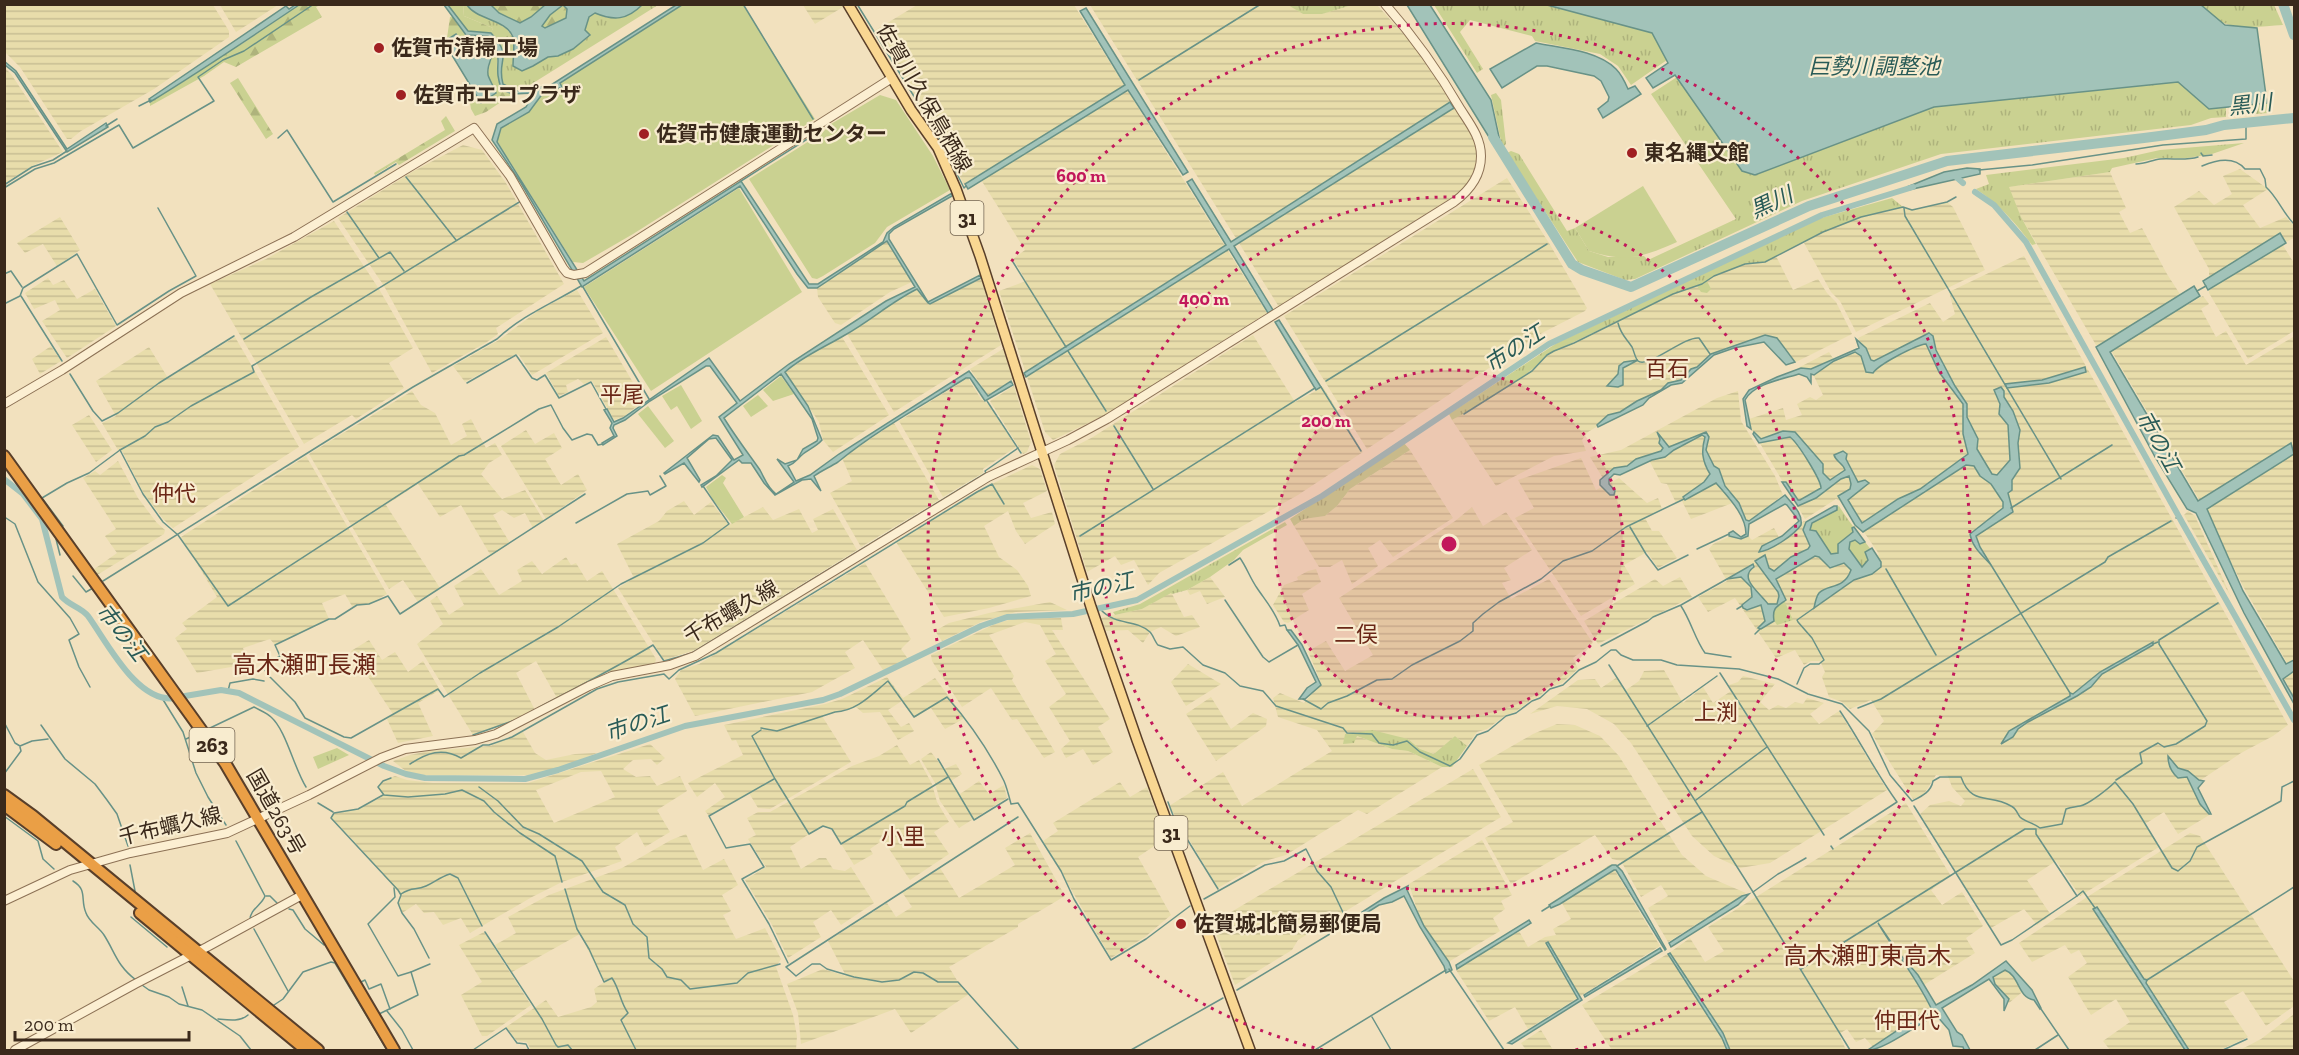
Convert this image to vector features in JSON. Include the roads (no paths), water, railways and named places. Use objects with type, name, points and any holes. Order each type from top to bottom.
[{"type":"highway","name":"国道263号","points":[[4,456],[225,763],[394,1050]]},
{"type":"highway","points":[[4,795],[194,953],[306,1050]]},
{"type":"highway","points":[[4,805],[89,865]]},
{"type":"highway","points":[[194,953],[318,1050]]},
{"type":"main road","name":"佐賀川久保鳥栖線","points":[[848,4],[892,78],[938,148],[956,189],[981,256],[1042,451]]},
{"type":"main road","name":"31","points":[[1042,451],[1092,611],[1250,1050]]},
{"type":"street","name":"千布蠣久線","points":[[4,901],[70,870],[130,853],[214,838],[258,820],[381,758],[405,749],[475,740],[496,734],[612,676],[670,665],[695,656],[988,477],[1107,419],[1446,207],[1471,187],[1479,170],[1482,157],[1478,136],[1424,50],[1385,4]]},
{"type":"street","points":[[4,404],[62,370],[181,293],[294,237],[474,128],[493,151],[524,199],[563,268],[567,273],[578,274],[892,78]]},
{"type":"street","points":[[15,1050],[302,895]]},
{"type":"water","points":[[299,5],[150,102],[149,99],[286,6],[289,9]]},
{"type":"water","points":[[444,5],[448,5],[468,31],[491,33],[498,41],[503,54],[501,76],[503,84],[517,91],[551,85],[676,5],[682,5],[560,83],[562,87],[543,93],[529,112],[501,128],[497,142],[584,281],[741,181],[809,284],[818,284],[883,242],[887,233],[894,227],[952,193],[952,196],[894,229],[889,234],[889,239],[928,302],[980,275],[981,278],[930,304],[928,303],[917,289],[854,330],[807,356],[785,372],[808,406],[822,440],[793,464],[788,466],[796,481],[810,475],[969,371],[988,396],[1011,381],[1013,385],[985,401],[970,378],[966,378],[884,428],[838,462],[814,476],[821,491],[811,479],[802,480],[775,495],[764,483],[751,463],[742,463],[739,460],[702,487],[701,485],[716,476],[732,460],[716,438],[709,439],[687,458],[699,482],[684,463],[664,473],[713,435],[718,436],[734,460],[743,455],[719,417],[737,403],[710,366],[706,366],[614,425],[617,436],[603,445],[602,443],[614,436],[610,428],[612,423],[604,410],[607,409],[614,422],[623,418],[709,358],[740,401],[789,364],[886,301],[915,287],[887,241],[817,288],[808,288],[740,186],[582,287],[521,183],[492,140],[497,124],[526,107],[534,93],[513,94],[502,90],[498,74],[497,50],[488,36],[466,35]],"holes":[[[781,374],[812,419],[818,438],[817,441],[803,449],[797,460],[785,464],[777,459],[794,482],[776,494],[768,486],[760,470],[724,418]]]},
{"type":"water","points":[[467,5],[491,5],[499,13],[520,23],[545,5],[563,5],[642,5],[631,14],[620,18],[595,13],[589,17],[585,30],[590,35],[573,49],[558,56],[548,57],[522,71],[513,66],[514,40],[509,31]],"holes":[[[563,5],[567,9],[566,18],[545,28],[542,26],[550,15]]]},
{"type":"water","points":[[1407,5],[1430,5],[1491,100],[1501,146],[1497,150]]},
{"type":"water","name":"巨勢川調整池","points":[[1547,5],[2201,5],[2225,25],[2257,28],[2267,103],[2209,109],[2178,82],[1934,107],[1755,175],[1742,171],[1675,75],[1653,88],[1646,78],[1668,63],[1652,33]]},
{"type":"water","points":[[1086,8],[1188,172],[1183,175],[1128,90],[968,189],[965,184],[1125,85],[1080,11]]},
{"type":"water","points":[[456,34],[463,45],[470,42],[486,43],[491,52],[488,75],[496,93],[481,103],[447,47],[448,39]]},
{"type":"water","points":[[1536,43],[1578,51],[1599,58],[1616,69],[1628,89],[1635,86],[1641,94],[1603,118],[1598,109],[1608,101],[1609,97],[1601,81],[1594,76],[1537,66],[1502,88],[1490,69]]},
{"type":"water","points":[[4,61],[16,71],[67,149],[106,123],[108,127],[67,152],[15,73],[5,65]]},
{"type":"water","points":[[1450,102],[1454,108],[1234,246],[1273,310],[1268,313],[1229,249],[1026,377],[1024,373],[1226,245],[1187,182],[1192,179],[1231,242]]},
{"type":"water","points":[[1967,168],[1980,169],[1980,174],[1908,190],[1907,187],[1944,172]]},
{"type":"water","points":[[2280,233],[2286,243],[2208,290],[2203,281]]},
{"type":"water","points":[[2194,286],[2200,296],[2110,352],[2198,501],[2291,443],[2294,454],[2207,509],[2243,591],[2286,664],[2294,660],[2294,671],[2283,679],[2294,698],[2294,704],[2244,613],[2196,513],[2187,509],[2155,457],[2096,347]]},
{"type":"water","points":[[1279,320],[1321,387],[1316,390],[1275,322]]},
{"type":"water","points":[[1929,333],[1933,336],[1936,350],[1967,404],[1967,417],[1978,439],[1977,449],[1992,474],[1997,475],[2010,460],[2008,425],[1999,414],[2000,404],[1994,390],[2001,387],[2004,391],[2004,397],[2013,411],[2020,430],[2018,443],[2020,468],[2012,480],[2012,490],[2008,493],[2013,512],[1976,536],[1991,565],[1975,547],[1970,534],[2003,508],[2003,502],[1991,484],[1980,476],[1974,466],[1966,465],[1863,532],[1855,525],[1838,496],[1850,489],[1849,476],[1841,479],[1816,498],[1798,506],[1782,482],[1786,482],[1798,500],[1821,488],[1798,446],[1790,437],[1759,443],[1753,434],[1754,432],[1761,439],[1783,431],[1795,432],[1823,464],[1823,473],[1830,480],[1845,470],[1834,455],[1843,451],[1847,454],[1846,459],[1858,482],[1865,480],[1869,483],[1848,500],[1862,523],[1898,499],[1920,489],[1968,454],[1963,434],[1963,404],[1939,372],[1926,344],[1898,356],[1873,373],[1866,372],[1861,356],[1855,352],[1834,361],[1814,375],[1811,374],[1811,383],[1807,377],[1799,374],[1761,386],[1749,394],[1745,400],[1751,429],[1747,426],[1743,399],[1749,390],[1801,368],[1811,369],[1859,348],[1856,339],[1866,348],[1871,360],[1874,361]]},
{"type":"water","points":[[1765,335],[1777,338],[1795,362],[1786,365],[1764,342],[1734,348],[1714,355],[1682,383],[1671,385],[1649,398],[1643,405],[1598,427],[1597,425],[1608,415],[1620,412],[1661,390],[1668,383],[1681,380],[1711,354]]},
{"type":"water","points":[[1638,360],[1623,368],[1623,385],[1607,386],[1618,374],[1619,366],[1624,362]]},
{"type":"water","points":[[2085,367],[2086,372],[2049,383],[2007,388],[2005,384],[2042,380]]},
{"type":"water","points":[[1657,432],[1669,447],[1706,432],[1709,437],[1706,450],[1714,466],[1719,469],[1725,486],[1739,503],[1746,520],[1749,521],[1785,495],[1799,513],[1801,525],[1782,542],[1759,552],[1762,546],[1782,536],[1799,521],[1787,505],[1749,524],[1748,536],[1741,539],[1729,536],[1729,533],[1733,531],[1741,537],[1746,534],[1745,527],[1736,507],[1716,483],[1685,500],[1683,497],[1704,482],[1710,474],[1705,465],[1703,447],[1705,437],[1702,435],[1665,457],[1652,460],[1620,475],[1614,474],[1609,479],[1609,484],[1615,491],[1614,495],[1610,495],[1600,485],[1600,480],[1614,468],[1627,466],[1636,459],[1661,451],[1663,448],[1659,443]]},
{"type":"water","points":[[1837,506],[1837,510],[1812,523],[1810,530],[1816,531],[1831,554],[1838,553],[1838,544],[1853,532],[1854,527],[1865,542],[1860,544],[1855,540],[1850,542],[1849,549],[1862,567],[1868,560],[1865,552],[1872,548],[1881,562],[1881,567],[1872,574],[1854,580],[1814,608],[1819,593],[1840,584],[1851,570],[1844,563],[1830,568],[1815,556],[1776,579],[1786,600],[1776,608],[1774,621],[1761,629],[1758,628],[1765,621],[1761,605],[1747,610],[1742,605],[1752,597],[1751,587],[1741,577],[1727,579],[1753,564],[1754,567],[1748,576],[1752,585],[1768,604],[1777,604],[1778,592],[1755,561],[1765,555],[1769,568],[1774,571],[1791,557],[1808,549],[1810,546],[1803,530],[1806,522]]},
{"type":"water","points":[[1287,630],[1291,630],[1302,645],[1321,685],[1305,699],[1299,699],[1307,688],[1316,682],[1298,645]]},
{"type":"water","points":[[2153,642],[2153,645],[2102,674],[2091,687],[2077,696],[2028,722],[2018,729],[2013,737],[2001,744],[2009,731],[2070,696],[2070,693],[2073,694],[2100,672]]},
{"type":"water","points":[[2168,756],[2178,768],[2204,781],[2198,788],[2211,814],[2200,804],[2187,777],[2178,778],[2173,773]]},
{"type":"water","points":[[1612,865],[1616,865],[1622,871],[1665,950],[1616,870],[1560,904],[1551,908],[1549,905]]},
{"type":"water","points":[[1408,886],[1407,890],[1424,926],[1449,962],[1452,970],[1446,973],[1404,896],[1379,905],[1349,924],[1348,921]]},
{"type":"water","points":[[1749,894],[1738,905],[1671,947],[1669,943],[1742,896]]},
{"type":"water","points":[[2097,907],[2144,979],[2147,980],[2146,983],[2189,1050],[2185,1050],[2093,909]]},
{"type":"water","points":[[1529,920],[1531,923],[1457,969],[1456,965]]},
{"type":"water","points":[[1878,923],[1897,951],[1918,975],[1936,1005],[1972,985],[2006,961],[2032,990],[2041,1008],[2034,1000],[2024,995],[2010,973],[2005,970],[1993,977],[1995,984],[2009,999],[2004,1011],[2004,999],[1989,979],[1942,1008],[1970,1050],[1953,1046],[1949,1030],[1936,1015],[1883,1046],[1868,1050],[1931,1008]]},
{"type":"water","points":[[1548,942],[1582,1000],[1512,1044],[1508,1043],[1578,999],[1546,943]]},
{"type":"water","points":[[1660,948],[1662,951],[1585,997],[1584,995]]},
{"type":"water","points":[[1670,953],[1723,1033],[1730,1050],[1727,1050],[1722,1038],[1668,954]]},
{"type":"waterway","points":[[4,188],[35,169],[54,163],[119,125],[133,148],[214,101],[198,77],[223,60],[244,51],[314,4]]},
{"type":"waterway","points":[[743,4],[813,119]]},
{"type":"waterway","points":[[857,4],[936,132],[964,188],[966,186]]},
{"type":"waterway","points":[[1139,80],[1261,4]]},
{"type":"waterway","points":[[2283,4],[2294,35]]},
{"type":"waterway","points":[[139,106],[151,100]]},
{"type":"waterway","name":"黒川","points":[[1493,137],[1572,264],[1582,270],[1631,287],[1809,206],[1947,161],[2294,118]]},
{"type":"waterway","points":[[106,126],[117,119]]},
{"type":"waterway","points":[[1979,170],[2032,165],[2163,145],[2246,139],[2246,123]]},
{"type":"waterway","points":[[278,138],[287,130],[333,202],[396,164]]},
{"type":"waterway","points":[[741,181],[820,131]]},
{"type":"waterway","points":[[4,185],[32,167],[53,160],[67,151]]},
{"type":"waterway","points":[[2201,153],[2203,156],[2212,155]]},
{"type":"waterway","points":[[2136,164],[2160,159],[2198,157]]},
{"type":"waterway","points":[[2202,166],[2225,160],[2236,162],[2245,169],[2260,169],[2266,187],[2294,224]]},
{"type":"waterway","name":"市の江","points":[[1952,176],[1954,175],[1963,183]]},
{"type":"waterway","points":[[406,177],[456,240]]},
{"type":"waterway","name":"市の江","points":[[185,696],[221,690],[239,693],[384,766],[406,774],[425,778],[525,779],[558,770],[685,726],[823,700],[981,626],[1007,617],[1073,614],[1137,600],[1322,496],[1549,344],[1822,215],[1913,187]]},
{"type":"waterway","name":"市の江","points":[[1975,192],[1994,205],[2026,242],[2294,720]]},
{"type":"waterway","points":[[1464,414],[1532,371],[1547,355],[1673,294],[1702,284],[1714,276],[1745,264],[1765,262],[1823,232],[1861,217],[1903,207],[1912,210],[1947,202],[1956,197]]},
{"type":"waterway","points":[[63,526],[42,498],[89,473],[155,427],[168,422],[191,406],[254,372],[252,366],[521,201]]},
{"type":"waterway","points":[[4,304],[20,296],[23,288],[77,254],[117,325],[196,276],[158,208]]},
{"type":"waterway","points":[[1904,208],[1905,216],[2061,479]]},
{"type":"waterway","points":[[347,212],[379,258]]},
{"type":"waterway","points":[[1326,381],[1547,244]]},
{"type":"waterway","points":[[244,339],[390,252],[404,271]]},
{"type":"waterway","points":[[1013,262],[1066,347]]},
{"type":"waterway","points":[[4,274],[11,271],[22,287]]},
{"type":"waterway","points":[[103,581],[413,387],[497,339],[527,317],[581,286]]},
{"type":"waterway","points":[[2197,291],[2206,286]]},
{"type":"waterway","points":[[583,287],[649,399]]},
{"type":"waterway","points":[[21,296],[62,361]]},
{"type":"waterway","points":[[1618,323],[1638,361],[1643,362],[1658,357],[1685,342],[1699,338],[1710,354]]},
{"type":"waterway","points":[[70,374],[93,411],[102,421],[118,413],[159,383],[234,336]]},
{"type":"waterway","points":[[1068,351],[1106,411]]},
{"type":"waterway","points":[[467,383],[516,355],[532,378],[537,380],[545,375],[559,398],[591,382],[606,409]]},
{"type":"waterway","points":[[1321,387],[1361,451]]},
{"type":"waterway","points":[[1080,536],[1315,388]]},
{"type":"waterway","points":[[987,401],[1021,453]]},
{"type":"waterway","points":[[120,450],[143,494],[163,522],[178,535],[228,606],[459,456],[539,409],[551,405],[572,440],[587,434],[592,435],[598,445],[603,444]]},
{"type":"waterway","points":[[1114,426],[1153,489]]},
{"type":"waterway","points":[[2011,508],[2112,445]]},
{"type":"waterway","points":[[538,708],[653,645],[664,661],[692,653],[986,473],[985,471],[1018,448]]},
{"type":"waterway","points":[[576,523],[627,494],[648,491],[650,495],[666,486],[660,476]]},
{"type":"waterway","name":"市の江","points":[[4,479],[23,494],[42,519],[62,597],[88,616],[114,655],[136,682],[162,698],[176,698]]},
{"type":"waterway","points":[[410,764],[422,757],[441,752],[461,758],[483,745],[512,737],[597,689],[618,682],[664,674],[669,679],[679,670],[716,653],[992,484],[1004,504]]},
{"type":"waterway","points":[[585,494],[400,614],[388,596],[369,604],[357,605],[335,619],[329,619],[275,645],[280,656],[263,667],[295,702],[305,718],[344,737],[351,738],[438,689],[444,697],[558,627],[621,584],[703,543],[729,524],[703,486]]},
{"type":"waterway","points":[[1303,699],[1321,709],[1328,703],[1377,680],[1392,679],[1412,665],[1460,641],[1473,631],[1473,623],[1483,614],[1499,602],[1541,579],[1563,561],[1592,551],[1626,527],[1684,499]]},
{"type":"waterway","points":[[4,519],[15,524],[38,582],[70,618],[79,634],[69,640],[79,667],[90,687]]},
{"type":"waterway","points":[[1858,708],[1881,699],[2105,562],[2108,557],[2171,521]]},
{"type":"waterway","points":[[1630,527],[1658,570],[1688,555]]},
{"type":"waterway","points":[[1697,549],[1729,534]]},
{"type":"waterway","points":[[55,535],[60,555]]},
{"type":"waterway","points":[[1229,565],[1240,558],[1280,626],[1285,625],[1287,630]]},
{"type":"waterway","points":[[1991,565],[2070,693]]},
{"type":"waterway","points":[[1886,569],[1936,655]]},
{"type":"waterway","points":[[73,576],[86,592],[93,588]]},
{"type":"waterway","points":[[1601,646],[1727,579]]},
{"type":"waterway","points":[[1225,600],[1263,657],[1269,662],[1298,645]]},
{"type":"waterway","points":[[2116,780],[2142,763],[2140,753],[2158,743],[2164,747],[2176,744],[2205,726],[2207,721],[2159,644],[2159,640],[2218,603]]},
{"type":"waterway","points":[[1681,606],[1705,653],[1731,657]]},
{"type":"waterway","points":[[1737,609],[1742,606]]},
{"type":"waterway","points":[[1797,684],[1804,668],[1810,664],[1819,664],[1824,660],[1812,638],[1797,620],[1814,608]]},
{"type":"waterway","points":[[1100,609],[1106,615],[1144,628],[1151,633],[1158,645],[1170,649],[1183,647],[1203,665],[1225,673],[1240,686],[1263,691],[1276,706],[1343,728],[1347,733],[1372,734],[1379,743],[1393,745],[1407,741],[1420,752],[1450,766],[1460,759],[1477,735],[1488,731],[1506,716],[1516,713],[1550,689],[1563,685],[1579,670],[1596,662],[1611,650],[1616,650],[1633,660],[1661,660],[1677,665],[1739,669],[1778,679],[1808,694],[1842,704],[1869,731],[1890,775],[1912,801],[1926,793],[1933,781],[1940,777],[1961,777],[1965,786],[1976,796],[2003,802],[2015,809],[2022,819],[2040,828],[2062,824],[2066,809],[2088,803],[2115,782],[2133,804],[2172,868],[2178,871],[2190,861],[2197,847],[2281,801],[2282,787],[2294,781]]},
{"type":"waterway","points":[[1755,634],[1760,629]]},
{"type":"waterway","points":[[2153,644],[2158,642]]},
{"type":"waterway","points":[[1609,665],[1753,892]]},
{"type":"waterway","points":[[1720,673],[1824,835]]},
{"type":"waterway","points":[[1647,726],[1717,676]]},
{"type":"waterway","points":[[228,691],[230,683],[253,679],[264,681]]},
{"type":"waterway","points":[[761,728],[777,731],[850,709],[864,701],[888,681],[914,717],[947,697],[985,748],[1004,781],[1011,804],[1018,803],[1061,871],[1074,899],[1111,960],[1146,939],[1190,906]]},
{"type":"waterway","points":[[162,698],[183,732],[196,773],[208,797],[226,825]]},
{"type":"waterway","points":[[210,728],[254,707],[267,714],[276,723],[286,740],[306,787]]},
{"type":"waterway","points":[[1840,711],[1897,802],[1840,839]]},
{"type":"waterway","points":[[473,735],[518,719]]},
{"type":"waterway","points":[[4,722],[15,743],[20,746],[32,741],[48,739]]},
{"type":"waterway","points":[[41,725],[65,759],[95,784],[107,800],[117,814],[128,846]]},
{"type":"waterway","points":[[761,730],[752,736],[809,834],[823,826],[832,829],[841,844],[948,777]]},
{"type":"waterway","points":[[186,739],[197,734]]},
{"type":"waterway","points":[[4,774],[21,751],[20,747]]},
{"type":"waterway","points":[[1696,800],[1767,747]]},
{"type":"waterway","points":[[938,759],[974,820],[1008,799]]},
{"type":"waterway","points":[[391,778],[383,781],[378,787],[384,795],[408,797],[462,790],[484,801],[520,833],[555,856],[562,882]]},
{"type":"waterway","points":[[774,779],[709,816],[726,848],[750,844],[764,867],[742,879],[769,924],[788,963]]},
{"type":"waterway","points":[[479,787],[498,801],[523,827],[539,834],[582,861],[603,892],[625,905],[633,924],[647,937],[649,958],[662,969],[667,977],[681,980],[690,989],[737,983],[748,973],[780,964]]},
{"type":"waterway","points":[[383,795],[358,809],[334,813],[331,818],[398,890],[401,895],[398,903],[402,913],[414,929],[429,958]]},
{"type":"waterway","points":[[1168,802],[1174,818],[1218,889]]},
{"type":"waterway","points":[[318,803],[333,812]]},
{"type":"waterway","points":[[1914,806],[2001,945],[2077,896]]},
{"type":"waterway","points":[[1617,866],[1702,812]]},
{"type":"waterway","points":[[4,816],[38,841],[43,859],[54,869]]},
{"type":"waterway","points":[[1018,817],[786,967],[796,976],[812,964],[820,964],[827,969],[854,977],[882,982],[899,980],[914,972],[923,973],[938,982],[958,982],[1019,1050]]},
{"type":"waterway","points":[[1801,969],[2025,829],[2036,829],[2036,834],[2077,896],[2083,891],[2095,908]]},
{"type":"waterway","points":[[236,841],[265,896],[252,913],[250,920]]},
{"type":"waterway","points":[[1204,899],[1265,865],[1284,861],[1306,849],[1317,871],[1331,887],[1348,923]]},
{"type":"waterway","points":[[1806,858],[1753,892],[1850,1050]]},
{"type":"waterway","points":[[130,865],[135,891]]},
{"type":"waterway","points":[[401,894],[426,886],[450,874],[458,878],[482,926]]},
{"type":"waterway","points":[[73,881],[81,888],[87,916],[100,929],[120,964],[136,980]]},
{"type":"waterway","points":[[2147,980],[2294,887]]},
{"type":"waterway","points":[[394,888],[395,897],[368,924],[398,976],[411,972]]},
{"type":"waterway","points":[[565,889],[577,929],[604,982],[612,978],[617,987],[628,1013],[621,1020],[636,1050]]},
{"type":"waterway","points":[[266,896],[270,896],[277,903]]},
{"type":"waterway","points":[[1542,911],[1550,906]]},
{"type":"waterway","points":[[289,909],[293,910],[305,929],[324,945]]},
{"type":"waterway","points":[[131,917],[167,947]]},
{"type":"waterway","points":[[1237,990],[1348,923]]},
{"type":"waterway","points":[[254,929],[288,991]]},
{"type":"waterway","points":[[485,932],[542,1019],[556,1045],[558,1047],[568,1045],[572,1050]]},
{"type":"waterway","points":[[274,1005],[283,999],[303,972],[331,962],[335,963],[387,1050]]},
{"type":"waterway","points":[[379,1014],[418,995],[411,972],[430,964]]},
{"type":"waterway","points":[[1449,969],[1504,1050]]},
{"type":"waterway","points":[[1315,1050],[1446,970]]},
{"type":"waterway","points":[[361,982],[365,980],[369,989],[381,984],[390,1009]]},
{"type":"waterway","points":[[142,985],[179,1004],[202,1010],[240,1036],[251,1050]]},
{"type":"waterway","points":[[182,987],[188,1006]]},
{"type":"waterway","points":[[1131,1050],[1223,998]]},
{"type":"waterway","points":[[2041,1009],[2069,1050]]},
{"type":"waterway","points":[[387,1011],[402,1030],[413,1050]]},
{"type":"waterway","points":[[218,1019],[238,1020],[248,1015]]},
{"type":"waterway","points":[[1372,1017],[1391,1050]]},
{"type":"waterway","points":[[473,1050],[506,1028],[517,1043],[526,1044],[529,1050]]},
{"type":"waterway","points":[[2035,1050],[2058,1035]]},
{"type":"waterway","points":[[2223,1050],[2247,1039]]},
{"type":"place","name":"佐賀市清掃工場","points":[[379,48]]},
{"type":"place","name":"佐賀市エコプラザ","points":[[401,95]]},
{"type":"place","name":"佐賀市健康運動センター","points":[[644,134]]},
{"type":"place","name":"東名縄文館","points":[[1632,153]]},
{"type":"place","name":"佐賀城北簡易郵便局","points":[[1181,924]]},
{"type":"district","name":"百石","points":[[1667,368]]},
{"type":"district","name":"平尾","points":[[622,394]]},
{"type":"district","name":"仲代","points":[[174,493]]},
{"type":"district","name":"二俣","points":[[1356,634]]},
{"type":"district","name":"高木瀬町長瀬","points":[[304,665]]},
{"type":"district","name":"上渕","points":[[1716,712]]},
{"type":"district","name":"小里","points":[[903,836]]},
{"type":"district","name":"高木瀬町東高木","points":[[1867,956]]},
{"type":"district","name":"仲田代","points":[[1907,1020]]}]
